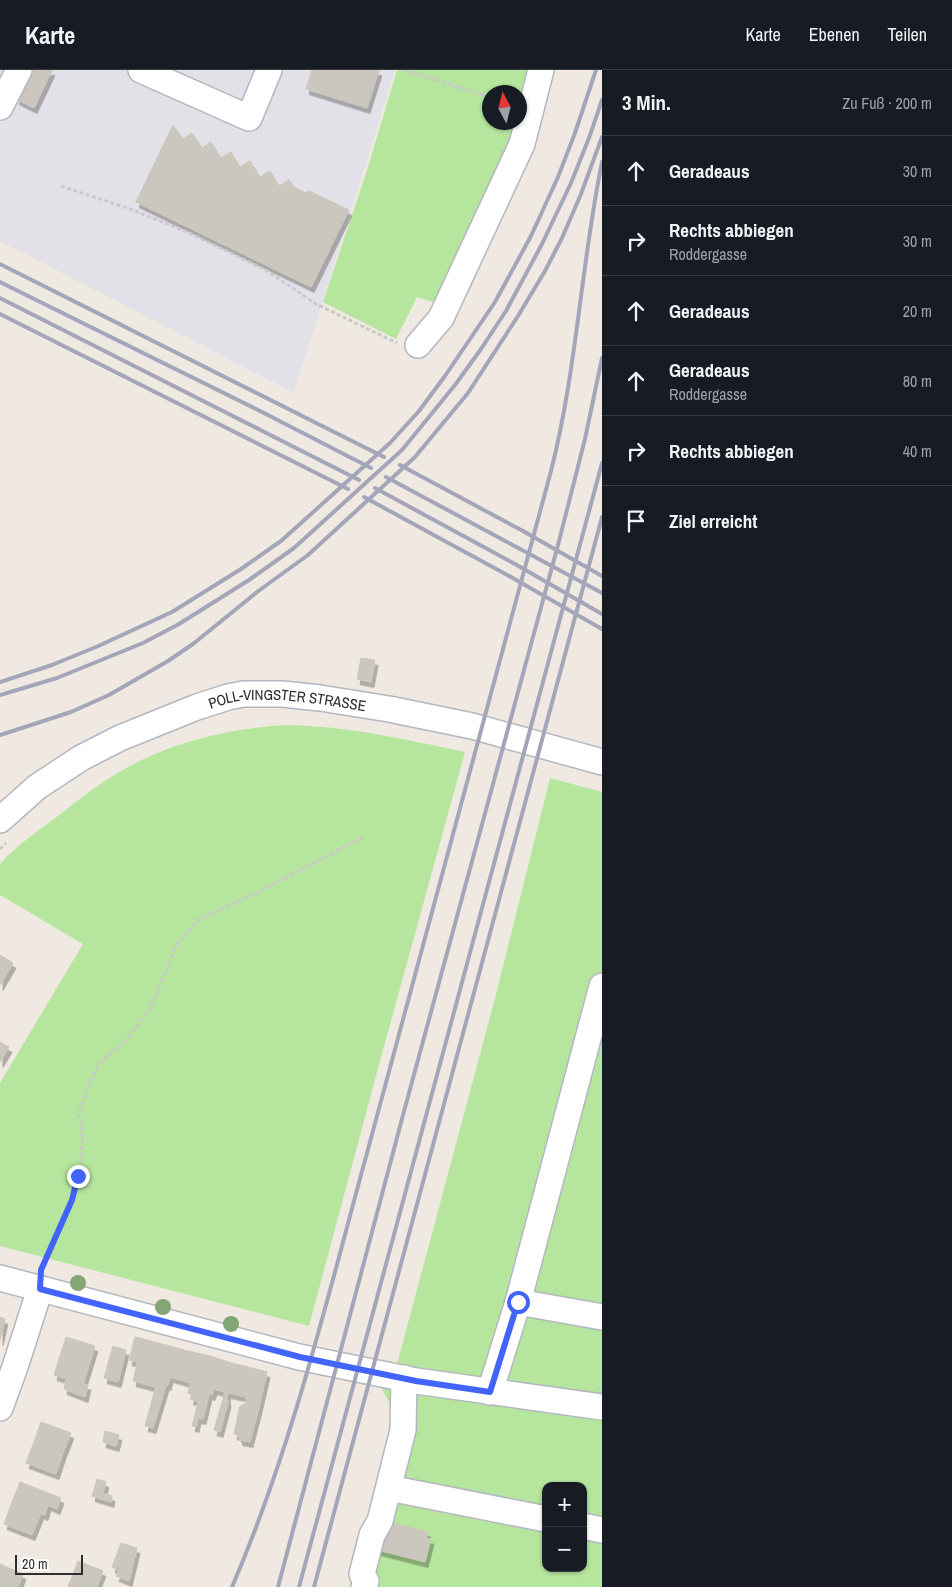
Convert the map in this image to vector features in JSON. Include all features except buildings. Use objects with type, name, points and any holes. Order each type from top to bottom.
[{"type":"street","points":[[0,107],[19,70]]},
{"type":"street","points":[[141,70],[248,118],[269,70]]},
{"type":"street","points":[[418,345],[441,318],[522,144],[541,70]]},
{"type":"street","name":"POLL-VINGSTER STRASSE","points":[[3,831],[37,787],[81,758],[120,738],[203,704],[228,696],[243,694],[282,694],[389,709],[472,726],[602,762]]},
{"type":"street","points":[[490,1392],[518,1302],[602,986]]},
{"type":"street","points":[[0,1278],[300,1357],[392,1376],[490,1392],[602,1407]]},
{"type":"street","points":[[0,1408],[40,1289]]},
{"type":"street","points":[[518,1302],[602,1317]]},
{"type":"street","points":[[364,1587],[366,1581],[362,1574],[372,1535],[380,1521],[403,1430],[392,1376]]},
{"type":"street","points":[[389,1488],[542,1518]]},
{"type":"street","points":[[587,1527],[602,1530]]},
{"type":"path","points":[[405,70],[482,94]]},
{"type":"path","points":[[61,186],[130,209],[185,231],[266,270],[316,304],[366,329],[392,341],[405,345],[418,345]]},
{"type":"path","points":[[0,850],[3,831]]},
{"type":"path","points":[[40,1289],[41,1270],[72,1200],[78,1176],[83,1138],[79,1112],[87,1089],[100,1063],[124,1043],[150,1009],[177,944],[199,919],[261,890],[363,837]]},
{"type":"shaded area","points":[[0,70],[395,70],[294,393],[0,241]]},
{"type":"green space","points":[[397,70],[531,70],[527,86],[482,85],[482,130],[515,130],[513,140],[436,303],[417,297],[396,339],[323,302],[368,167]]},
{"type":"green space","points":[[285,725],[353,731],[465,752],[309,1326],[0,1246],[0,1083],[83,944],[0,895],[0,864],[21,844],[85,795],[131,765],[195,740],[239,730]]},
{"type":"green space","points":[[550,778],[602,792],[602,1587],[350,1587],[394,1429],[395,1413],[376,1378],[396,1368],[494,1002]]},
{"type":"railway","points":[[0,682],[52,665],[172,612],[241,569],[281,541],[390,443],[419,411],[495,302],[531,236],[558,177],[596,70]]},
{"type":"railway","points":[[0,695],[57,678],[143,643],[179,624],[249,580],[294,548],[402,450],[455,385],[506,311],[542,244],[571,183],[602,100]]},
{"type":"railway","points":[[0,735],[71,712],[109,695],[168,661],[193,644],[257,592],[308,555],[415,457],[468,393],[545,271],[581,194],[602,137]]},
{"type":"railway","points":[[232,1587],[273,1481],[307,1373],[551,471],[567,394],[602,162]]},
{"type":"railway","points":[[0,264],[384,457]]},
{"type":"railway","points":[[0,282],[371,468]]},
{"type":"railway","points":[[0,298],[359,480]]},
{"type":"railway","points":[[0,314],[348,489]]},
{"type":"railway","points":[[278,1587],[403,1115],[558,545],[585,439],[602,358]]},
{"type":"railway","points":[[299,1587],[602,463]]},
{"type":"railway","points":[[400,465],[602,576]]},
{"type":"railway","points":[[386,477],[602,593]]},
{"type":"railway","points":[[375,488],[602,614]]},
{"type":"railway","points":[[364,497],[602,629]]},
{"type":"railway","points":[[314,1587],[602,517]]},
{"type":"route","points":[[78,1176],[72,1200],[41,1270],[40,1289],[300,1357],[416,1381],[490,1392],[518,1302]]}]
